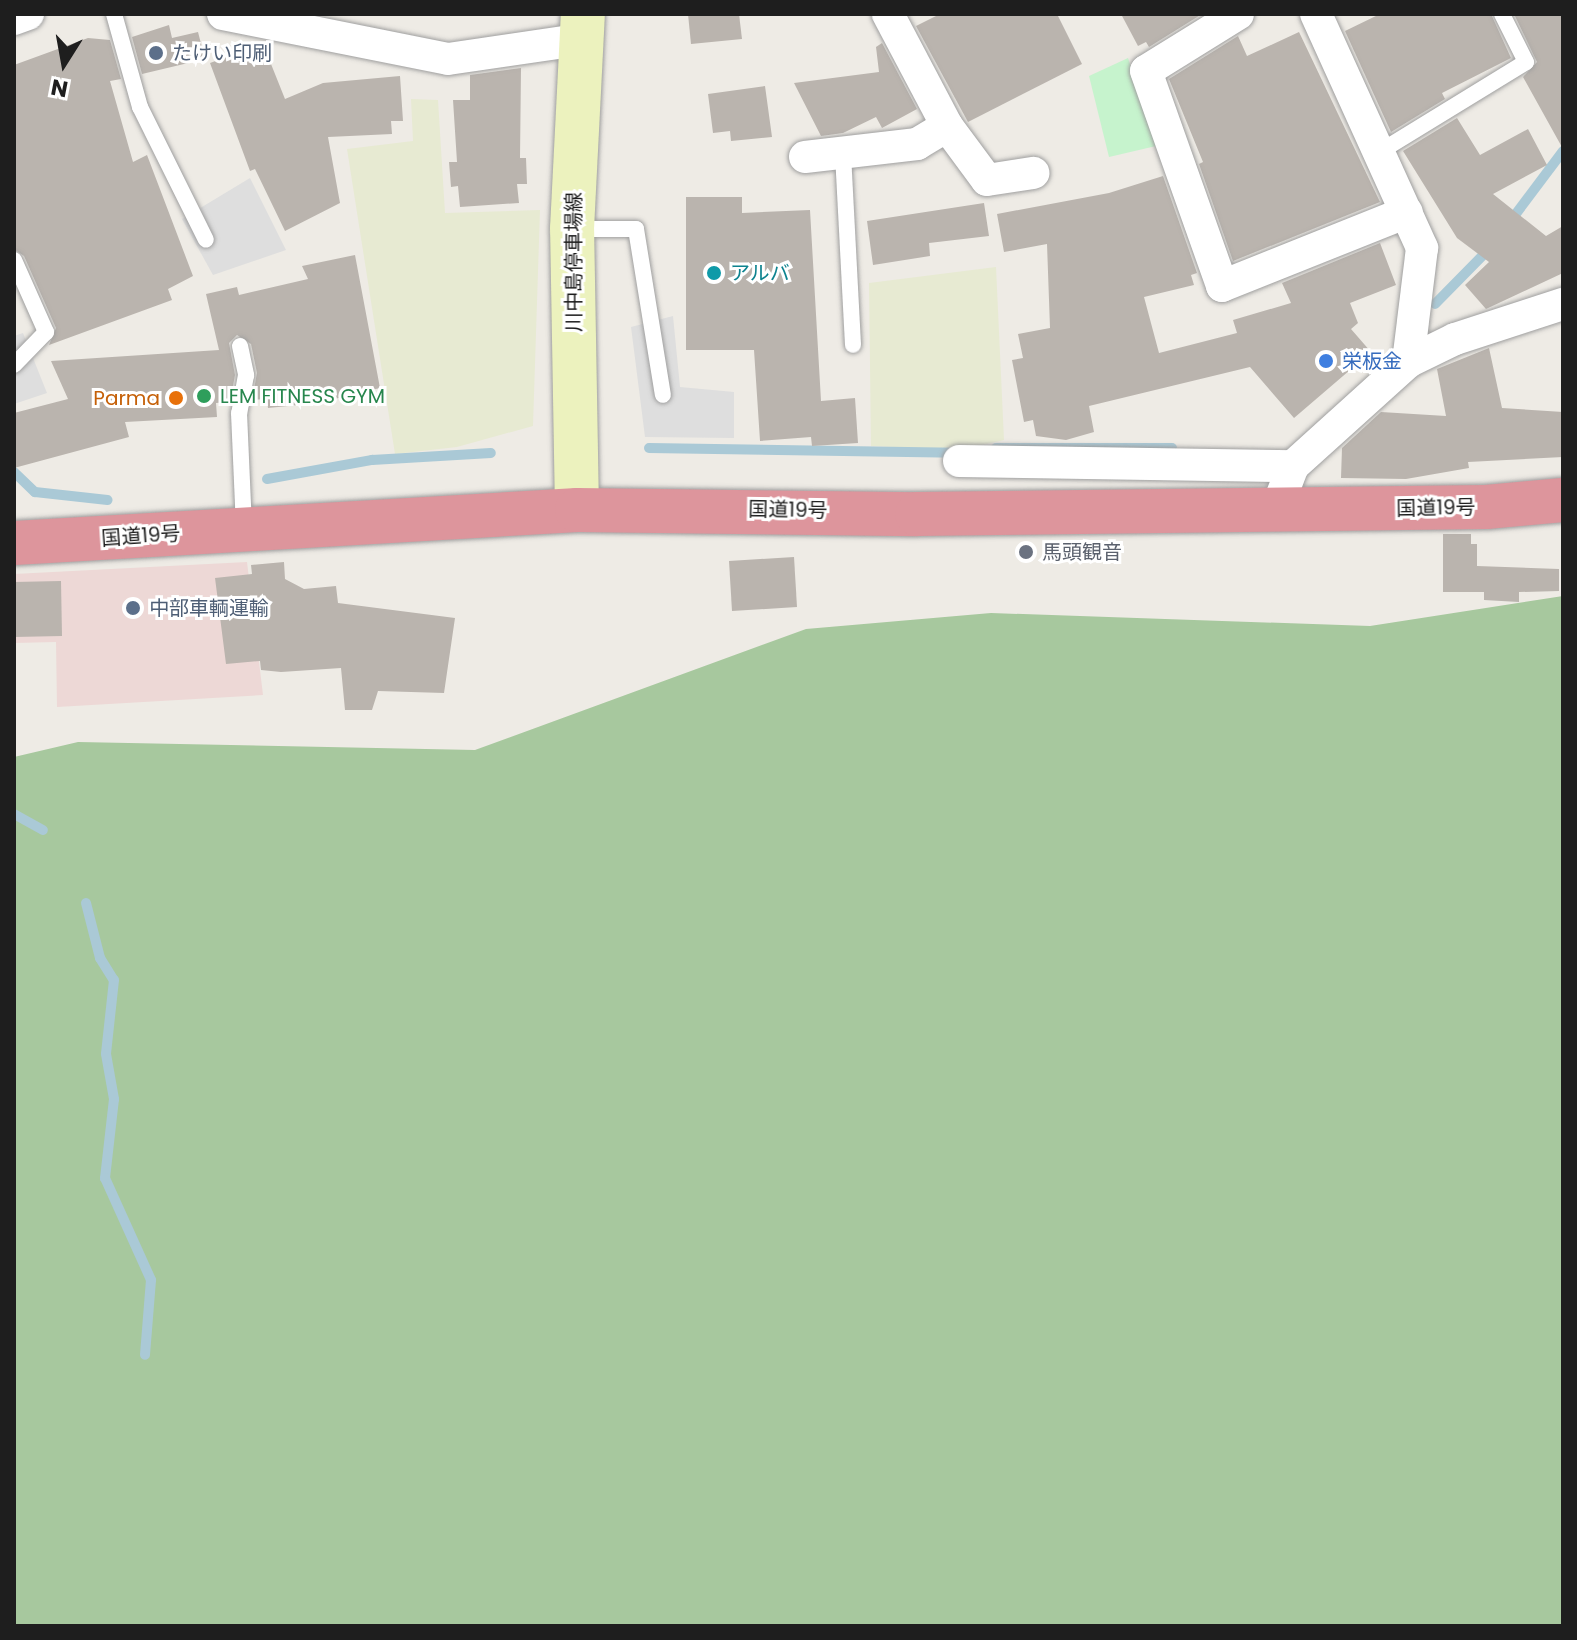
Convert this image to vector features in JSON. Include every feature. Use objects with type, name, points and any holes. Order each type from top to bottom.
[{"type":"highway","name":"国道19号","points":[[14,543],[577,510],[1276,510],[1563,500]]},
{"type":"main road","name":"川中島停車場線","points":[[577,510],[572,229],[581,27]]},
{"type":"street","points":[[14,19],[28,14]]},
{"type":"street","points":[[223,14],[448,59],[581,27]]},
{"type":"street","points":[[888,14],[947,126],[987,180],[1033,173]]},
{"type":"street","points":[[1238,14],[1146,71],[1222,286],[1407,212]]},
{"type":"street","points":[[1316,14],[1381,151],[1422,248],[1408,362]]},
{"type":"street","points":[[805,157],[917,144],[947,126]]},
{"type":"street","points":[[1276,510],[1293,466],[1408,362],[1455,339],[1563,304]]},
{"type":"street","points":[[959,461],[1293,466]]},
{"type":"lane","points":[[114,14],[140,107],[206,240]]},
{"type":"lane","points":[[1381,151],[1526,62],[1502,14]]},
{"type":"lane","points":[[843,154],[853,345]]},
{"type":"lane","points":[[572,229],[636,229],[663,395]]},
{"type":"lane","points":[[14,260],[46,332],[14,365]]},
{"type":"lane","points":[[240,346],[246,375],[239,413],[244,529]]},
{"type":"shaded area","points":[[250,178],[286,250],[213,275],[182,219]]},
{"type":"shaded area","points":[[673,316],[680,387],[734,392],[734,438],[645,437],[631,327]]},
{"type":"shaded area","points":[[23,333],[47,393],[14,404],[14,336]]},
{"type":"shaded area","name":"中部車輌運輸","points":[[247,562],[263,695],[57,707],[56,642],[14,643],[14,574]]},
{"type":"green space","points":[[1128,58],[1156,146],[1109,157],[1089,76]]},
{"type":"green space","points":[[411,99],[438,100],[445,213],[540,210],[533,426],[457,447],[395,454],[347,149],[413,141]]},
{"type":"green space","points":[[996,267],[1004,440],[960,450],[871,446],[869,283]]},
{"type":"green space","points":[[1563,596],[1563,1626],[14,1626],[14,757],[78,742],[475,750],[806,629],[991,613],[1370,626]]},
{"type":"building","points":[[688,14],[739,14],[742,39],[691,44]]},
{"type":"building","points":[[940,14],[1057,14],[1082,64],[968,122],[916,26]]},
{"type":"building","points":[[1121,14],[1202,14],[1149,47],[1146,42],[1138,46]]},
{"type":"building","points":[[1380,14],[1491,14],[1511,58],[1442,93],[1445,99],[1391,132],[1345,31]]},
{"type":"building","points":[[1514,14],[1563,14],[1563,149],[1523,77],[1537,62]]},
{"type":"building","points":[[169,25],[172,38],[198,32],[205,59],[142,74],[132,37]]},
{"type":"building","points":[[1299,32],[1380,202],[1233,261],[1199,164],[1203,162],[1169,79],[1238,36],[1247,56]]},
{"type":"building","points":[[88,38],[110,40],[121,79],[110,81],[133,162],[147,155],[193,276],[168,289],[172,300],[49,345],[56,328],[24,256],[14,249],[14,65]]},
{"type":"building","points":[[882,43],[917,109],[882,128],[876,117],[843,133],[821,136],[794,83],[879,72],[876,47]]},
{"type":"building","points":[[263,44],[285,99],[323,83],[400,76],[403,121],[391,121],[392,134],[328,137],[340,203],[285,231],[255,169],[250,171],[210,63]]},
{"type":"building","points":[[521,68],[520,158],[526,158],[527,184],[517,184],[519,203],[460,207],[458,186],[451,187],[449,162],[457,162],[453,100],[470,100],[470,75]]},
{"type":"building","points":[[765,86],[772,137],[731,141],[730,131],[713,133],[708,94]]},
{"type":"building","points":[[1457,118],[1480,155],[1528,129],[1547,165],[1493,194],[1546,236],[1563,226],[1563,273],[1486,309],[1465,285],[1489,262],[1457,238],[1403,151]]},
{"type":"building","points":[[1163,176],[1197,273],[1191,275],[1194,285],[1144,297],[1159,353],[1237,333],[1233,320],[1291,303],[1282,283],[1380,243],[1396,285],[1350,303],[1358,323],[1351,329],[1371,352],[1294,418],[1250,367],[1089,406],[1094,432],[1066,440],[1036,436],[1033,420],[1024,422],[1012,360],[1023,358],[1018,334],[1050,328],[1047,244],[1004,252],[997,214],[1109,193]]},
{"type":"building","points":[[686,197],[742,197],[742,213],[810,210],[821,401],[855,398],[858,443],[812,446],[811,437],[760,441],[754,350],[686,350]]},
{"type":"building","points":[[984,203],[989,236],[929,243],[930,256],[873,265],[867,221]]},
{"type":"building","points":[[355,255],[380,388],[318,403],[268,408],[267,399],[252,400],[257,373],[251,344],[237,335],[229,343],[235,375],[230,402],[216,403],[217,417],[125,422],[129,437],[14,468],[14,413],[68,399],[51,361],[219,350],[206,294],[237,287],[239,295],[308,279],[302,266]]},
{"type":"building","points":[[1489,348],[1502,408],[1563,412],[1563,457],[1468,462],[1469,468],[1406,479],[1341,478],[1342,448],[1381,412],[1446,416],[1437,369]]},
{"type":"building","points":[[1443,534],[1471,534],[1471,544],[1477,544],[1477,566],[1559,569],[1559,591],[1519,592],[1519,602],[1484,600],[1484,592],[1443,592]]},
{"type":"building","points":[[794,557],[797,607],[732,611],[729,561]]},
{"type":"building","points":[[284,562],[285,579],[304,589],[336,586],[338,603],[455,618],[444,693],[378,691],[372,710],[345,710],[341,668],[281,672],[261,670],[260,661],[226,664],[215,578],[252,574],[251,565]]},
{"type":"building","points":[[61,581],[62,636],[14,637],[14,582]]},
{"type":"waterway","points":[[1509,223],[1563,151]]},
{"type":"waterway","points":[[1435,304],[1490,248]]},
{"type":"waterway","points":[[649,448],[956,453]]},
{"type":"waterway","points":[[996,448],[1172,448]]},
{"type":"waterway","points":[[267,479],[372,460],[491,453]]},
{"type":"waterway","points":[[14,472],[35,492],[108,500]]},
{"type":"waterway","points":[[14,814],[43,830]]},
{"type":"waterway","points":[[86,903],[100,958],[114,980],[106,1054],[114,1099],[105,1178],[151,1280],[145,1355]]},
{"type":"place","name":"たけい印刷","points":[[156,53]]},
{"type":"place","name":"アルバ","points":[[714,273]]},
{"type":"place","name":"栄板金","points":[[1326,361]]},
{"type":"place","name":"LEM FITNESS GYM","points":[[204,396]]},
{"type":"place","name":"Parma","points":[[176,398]]},
{"type":"place","name":"馬頭観音","points":[[1026,552]]},
{"type":"place","name":"中部車輌運輸","points":[[133,608]]}]
